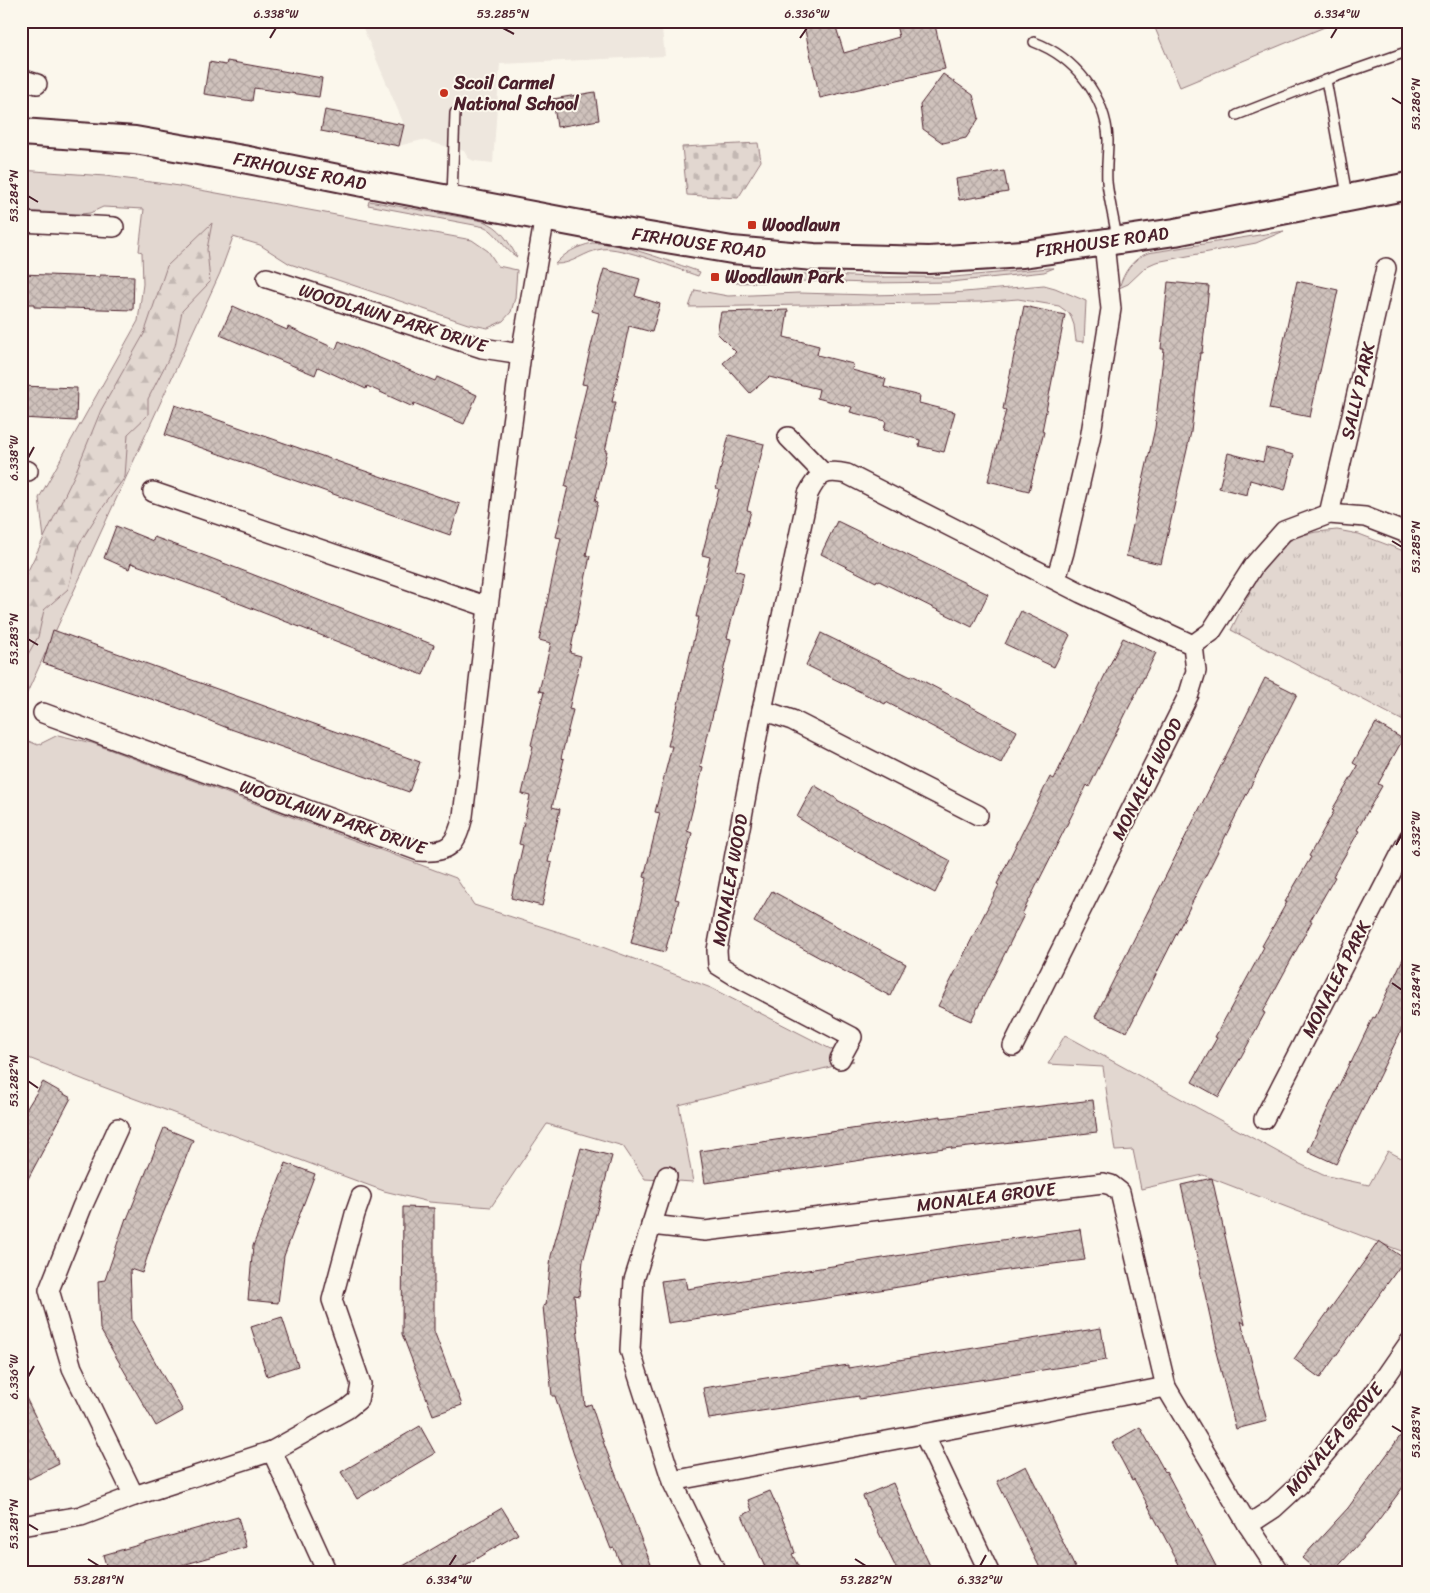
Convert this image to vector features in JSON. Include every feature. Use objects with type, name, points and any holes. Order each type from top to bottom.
[{"type":"main road","name":"FIRHOUSE ROAD","points":[[21,132],[135,140],[607,229],[732,250],[814,258],[929,260],[1023,254],[1175,232],[1409,186]]},
{"type":"street","name":"WOODLAWN PARK DRIVE","points":[[42,713],[419,851],[434,852],[446,849],[456,840],[463,816],[521,354],[545,216]]},
{"type":"street","points":[[21,222],[114,227]]},
{"type":"street","points":[[1056,579],[1090,439],[1111,309],[1111,242]]},
{"type":"street","name":"SALLY PARK","points":[[1329,514],[1386,268]]},
{"type":"street","name":"WOODLAWN PARK DRIVE","points":[[266,278],[482,348],[521,354]]},
{"type":"street","points":[[788,437],[823,473],[836,472],[847,474],[1081,593],[1193,645],[1212,632],[1254,565],[1284,531],[1329,514],[1365,517],[1409,534]]},
{"type":"street","name":"MONALEA WOOD","points":[[823,473],[814,482],[808,494],[762,710],[716,950],[718,966],[852,1037],[840,1059]]},
{"type":"street","points":[[153,492],[488,607]]},
{"type":"street","name":"MONALEA WOOD","points":[[1013,1046],[1189,694],[1196,671],[1193,645]]},
{"type":"street","points":[[762,710],[792,720],[978,814]]},
{"type":"street","name":"MONALEA PARK","points":[[1264,1119],[1409,838]]},
{"type":"street","points":[[118,1128],[82,1207],[49,1290],[72,1368],[134,1496]]},
{"type":"street","points":[[667,1176],[634,1280],[630,1350],[672,1481],[716,1572]]},
{"type":"street","name":"MONALEA GROVE","points":[[651,1225],[704,1231],[1103,1183],[1111,1186],[1120,1192],[1166,1387],[1248,1525],[1279,1572]]},
{"type":"street","points":[[21,1526],[82,1516],[134,1496],[272,1451],[347,1409],[358,1400],[362,1384],[332,1300],[361,1197]]},
{"type":"street","name":"MONALEA GROVE","points":[[1248,1525],[1274,1508],[1299,1485],[1373,1395],[1409,1343]]},
{"type":"street","points":[[672,1481],[1166,1387]]},
{"type":"street","points":[[924,1434],[990,1572]]},
{"type":"street","points":[[272,1451],[327,1572]]},
{"type":"lane","points":[[1034,42],[1048,47],[1068,61],[1088,83],[1102,110],[1108,138],[1107,181],[1111,242]]},
{"type":"lane","points":[[1237,115],[1326,80],[1409,51]]},
{"type":"lane","points":[[1326,80],[1347,198]]},
{"type":"lane","points":[[452,200],[455,112]]},
{"type":"shaded area","name":"Scoil Carmel National School","points":[[360,21],[661,21],[665,56],[500,64],[493,163],[474,161],[468,158],[464,151],[422,140],[398,146],[403,122]]},
{"type":"green space","points":[[1152,21],[1339,21],[1180,87]]},
{"type":"green space","points":[[758,143],[761,161],[738,198],[687,195],[682,147]]},
{"type":"green space","points":[[21,170],[105,176],[173,185],[472,240],[488,251],[498,266],[517,270],[515,298],[511,312],[503,321],[488,328],[468,324],[290,264],[260,245],[233,237],[220,273],[21,706],[21,598],[45,546],[39,498],[138,321],[143,284],[142,252],[139,251],[144,209],[103,207],[90,213],[81,214],[21,211]]},
{"type":"green space","points":[[369,201],[483,221],[499,231],[517,257],[508,250],[494,233],[485,227],[368,205]]},
{"type":"green space","points":[[212,223],[207,249],[210,282],[182,311],[175,346],[148,399],[148,415],[128,434],[125,477],[79,544],[68,589],[44,610],[38,637],[21,666],[21,585],[75,474],[101,410],[144,334],[167,266]]},
{"type":"green space","points":[[1284,231],[1256,243],[1156,262],[1147,266],[1128,284],[1119,288],[1123,277],[1133,262],[1148,253]]},
{"type":"green space","points":[[592,243],[631,249],[700,272],[698,276],[635,254],[611,249],[596,250],[567,262],[555,264],[572,250]]},
{"type":"green space","points":[[1054,268],[1044,272],[951,282],[869,283],[809,281],[736,283],[736,276],[804,274],[873,277],[954,277]]},
{"type":"green space","points":[[1044,285],[1086,301],[1084,342],[1076,341],[1074,325],[1070,314],[1059,306],[1018,299],[980,302],[689,307],[695,290],[728,296],[799,293],[871,295],[953,293]]},
{"type":"green space","points":[[1337,530],[1359,534],[1409,553],[1409,724],[1231,630],[1260,572],[1285,543],[1299,536]]},
{"type":"green space","points":[[58,735],[92,743],[456,878],[474,905],[581,939],[711,988],[854,1061],[679,1105],[693,1182],[645,1179],[623,1146],[547,1124],[491,1207],[429,1202],[384,1191],[21,1055],[21,738],[38,745]]},
{"type":"green space","points":[[1065,1035],[1323,1175],[1369,1185],[1388,1151],[1409,1162],[1409,1254],[1203,1175],[1141,1189],[1133,1150],[1115,1151],[1103,1067],[1048,1064]]},
{"type":"building","points":[[820,21],[834,21],[844,53],[899,37],[895,21],[934,21],[945,69],[820,98],[804,26]]},
{"type":"building","points":[[227,61],[322,78],[319,97],[254,88],[252,101],[204,94],[209,62],[226,65]]},
{"type":"building","points":[[943,74],[973,95],[979,118],[966,138],[943,143],[923,129],[920,105]]},
{"type":"building","points":[[595,92],[599,120],[557,127],[553,99]]},
{"type":"building","points":[[325,110],[404,125],[399,146],[321,131]]},
{"type":"building","points":[[1004,171],[1008,192],[959,200],[956,179]]},
{"type":"building","points":[[604,269],[640,279],[635,296],[660,304],[652,332],[629,326],[612,402],[616,402],[595,501],[598,502],[586,555],[590,556],[570,653],[581,656],[569,709],[573,710],[561,758],[564,759],[552,807],[560,809],[548,862],[552,863],[542,906],[511,898],[523,845],[519,844],[530,796],[522,794],[533,746],[531,745],[544,692],[539,691],[551,643],[539,640],[561,538],[556,537],[568,487],[565,487],[576,438],[574,438],[587,385],[582,384],[599,313],[592,311]]},
{"type":"building","points":[[21,274],[100,277],[100,275],[134,276],[133,310],[34,307],[34,304],[21,304]]},
{"type":"building","points":[[1297,281],[1338,290],[1310,417],[1269,409]]},
{"type":"building","points":[[1168,282],[1209,286],[1191,432],[1161,564],[1126,556],[1155,428],[1164,349],[1161,349]]},
{"type":"building","points":[[233,306],[287,330],[288,327],[336,349],[339,341],[435,381],[437,377],[477,395],[464,424],[414,403],[413,407],[367,386],[366,389],[318,367],[315,375],[220,335]]},
{"type":"building","points":[[1024,306],[1065,315],[1042,431],[1044,432],[1029,491],[988,481],[1006,410],[1003,409]]},
{"type":"building","points":[[788,310],[784,337],[819,346],[817,355],[853,364],[852,370],[886,379],[884,387],[920,396],[919,403],[955,412],[944,452],[919,446],[920,440],[884,430],[886,421],[850,412],[852,407],[817,398],[819,389],[769,377],[750,393],[723,363],[736,352],[717,333],[721,312]]},
{"type":"building","points":[[21,386],[77,388],[76,421],[21,418]]},
{"type":"building","points":[[175,405],[460,504],[450,535],[165,435]]},
{"type":"building","points":[[729,435],[764,444],[747,510],[751,511],[735,570],[744,573],[727,638],[731,639],[700,767],[703,768],[687,831],[692,833],[675,899],[679,900],[665,952],[631,943],[647,878],[644,877],[660,813],[655,812],[672,746],[668,746],[699,617],[696,617],[710,557],[702,555],[719,489],[716,488]]},
{"type":"building","points":[[1266,448],[1294,455],[1285,490],[1250,480],[1247,495],[1219,488],[1228,453],[1263,462]]},
{"type":"building","points":[[837,521],[988,594],[972,627],[821,554]]},
{"type":"building","points":[[116,526],[153,541],[154,537],[195,552],[434,645],[423,675],[192,585],[131,563],[129,569],[104,558]]},
{"type":"building","points":[[1021,611],[1070,635],[1054,667],[1005,644]]},
{"type":"building","points":[[53,630],[420,762],[409,792],[225,727],[178,708],[43,663]]},
{"type":"building","points":[[821,633],[911,677],[912,675],[1017,731],[1001,763],[886,702],[885,704],[806,665]]},
{"type":"building","points":[[1123,638],[1156,653],[1089,787],[1087,785],[1022,914],[1024,915],[971,1021],[938,1006],[999,885],[997,884],[1050,777],[1054,779]]},
{"type":"building","points":[[1265,678],[1297,694],[1127,1032],[1095,1017]]},
{"type":"building","points":[[1376,723],[1403,739],[1378,784],[1382,786],[1357,830],[1359,831],[1333,876],[1335,877],[1263,1012],[1265,1013],[1219,1097],[1192,1082],[1217,1038],[1215,1037],[1264,947],[1262,946],[1287,902],[1285,902],[1311,857],[1309,856],[1334,811],[1332,810],[1358,766],[1353,763]]},
{"type":"building","points":[[814,785],[837,800],[951,861],[935,893],[829,837],[797,817]]},
{"type":"building","points":[[772,891],[906,964],[890,996],[754,922]]},
{"type":"building","points":[[1409,946],[1409,1028],[1404,1025],[1336,1164],[1308,1151],[1350,1062],[1373,1017],[1375,1018]]},
{"type":"building","points":[[43,1082],[71,1098],[21,1192],[21,1118]]},
{"type":"building","points":[[1093,1100],[1097,1132],[952,1149],[951,1147],[705,1183],[700,1151],[941,1116],[941,1118]]},
{"type":"building","points":[[164,1128],[193,1140],[154,1236],[142,1273],[130,1269],[132,1321],[183,1411],[156,1426],[100,1329],[98,1281],[105,1280],[126,1218]]},
{"type":"building","points":[[581,1148],[612,1156],[583,1261],[579,1296],[574,1295],[585,1406],[591,1404],[605,1447],[654,1572],[624,1572],[614,1548],[611,1549],[574,1455],[555,1396],[552,1396],[543,1306],[546,1305],[551,1256]]},
{"type":"building","points":[[286,1163],[315,1174],[284,1256],[278,1303],[248,1300],[253,1246]]},
{"type":"building","points":[[1212,1178],[1245,1324],[1241,1321],[1267,1421],[1236,1429],[1215,1348],[1217,1348],[1181,1185]]},
{"type":"building","points":[[403,1207],[434,1208],[434,1331],[462,1405],[433,1415],[402,1334]]},
{"type":"building","points":[[1080,1229],[1085,1260],[1014,1269],[668,1323],[661,1281],[685,1278],[687,1289]]},
{"type":"building","points":[[1379,1241],[1405,1259],[1320,1378],[1294,1359]]},
{"type":"building","points":[[282,1317],[298,1366],[267,1376],[251,1327]]},
{"type":"building","points":[[1101,1328],[1106,1360],[859,1399],[859,1396],[709,1419],[703,1388],[848,1365],[848,1368]]},
{"type":"building","points":[[21,1388],[59,1464],[29,1479],[21,1463]]},
{"type":"building","points":[[1409,1424],[1409,1479],[1371,1530],[1333,1572],[1318,1572],[1302,1558],[1348,1508]]},
{"type":"building","points":[[420,1426],[435,1453],[357,1499],[341,1472]]},
{"type":"building","points":[[1140,1427],[1166,1471],[1219,1572],[1183,1572],[1134,1479],[1132,1480],[1112,1443]]},
{"type":"building","points":[[1026,1466],[1077,1572],[1042,1572],[997,1481]]},
{"type":"building","points":[[893,1483],[933,1572],[898,1572],[875,1525],[863,1496]]},
{"type":"building","points":[[770,1491],[789,1534],[795,1553],[792,1554],[801,1572],[767,1572],[742,1515],[752,1511],[748,1500]]},
{"type":"building","points":[[502,1508],[518,1534],[454,1572],[393,1572]]},
{"type":"building","points":[[238,1517],[246,1547],[158,1572],[108,1572],[103,1555]]},
{"type":"place","name":"Scoil Carmel National School","points":[[444,93]]},
{"type":"place","name":"Woodlawn","points":[[752,225]]},
{"type":"place","name":"Woodlawn Park","points":[[715,277]]}]
